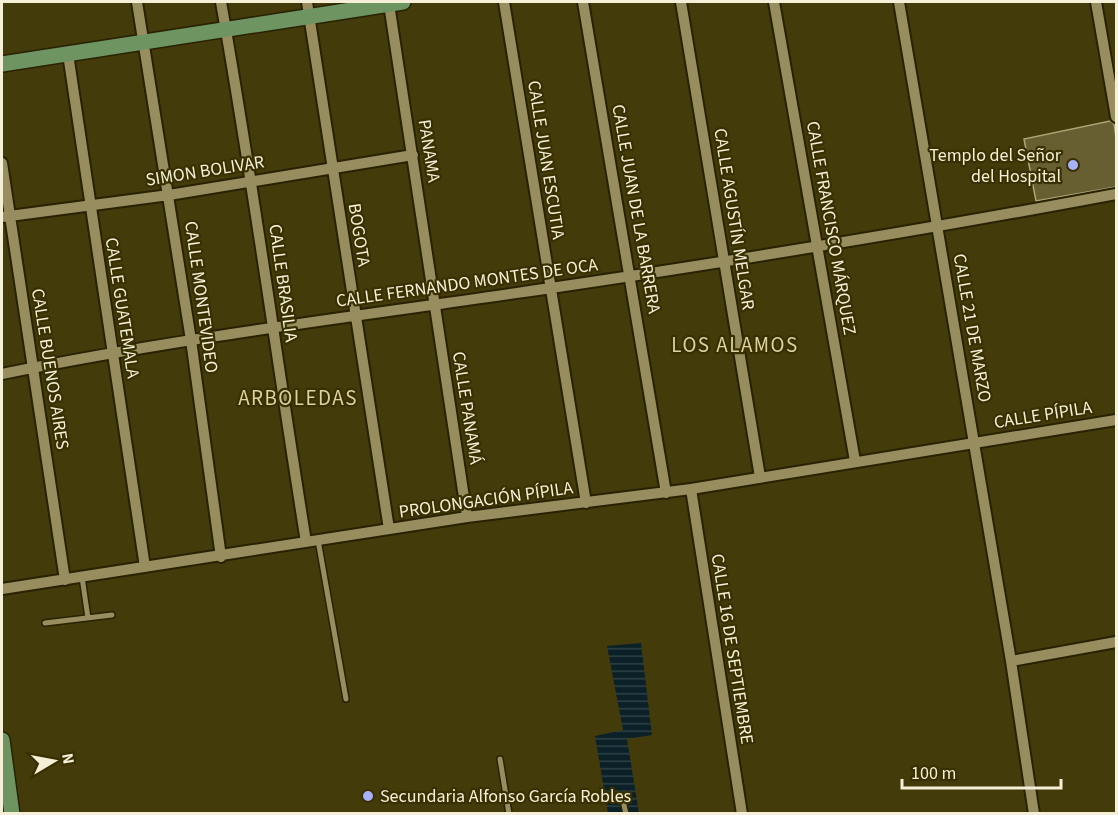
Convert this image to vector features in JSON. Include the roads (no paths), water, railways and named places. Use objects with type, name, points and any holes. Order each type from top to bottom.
[{"type":"main road","points":[[2,64],[226,29],[308,9],[396,3]]},
{"type":"main road","points":[[2,740],[12,813]]},
{"type":"street","name":"CALLE MONTEVIDEO","points":[[137,2],[191,340],[221,557]]},
{"type":"street","name":"CALLE BRASILIA","points":[[221,2],[252,181],[272,327],[306,542]]},
{"type":"street","name":"CALLE JUAN ESCUTIA","points":[[504,2],[586,502]]},
{"type":"street","name":"CALLE JUAN DE LA BARRERA","points":[[583,2],[631,275],[666,493]]},
{"type":"street","name":"CALLE AGUSTÍN MELGAR","points":[[681,2],[760,477]]},
{"type":"street","name":"CALLE FRANCISCO MÁRQUEZ","points":[[774,2],[855,461]]},
{"type":"street","name":"CALLE 21 DE MARZO","points":[[899,2],[1011,661],[1034,813]]},
{"type":"street","points":[[1096,2],[1116,117]]},
{"type":"street","name":"PANAMA","points":[[396,3],[413,155],[435,304]]},
{"type":"street","name":"BOGOTA","points":[[308,9],[389,529]]},
{"type":"street","name":"CALLE GUATEMALA","points":[[68,54],[145,567]]},
{"type":"street","name":"SIMON BOLIVAR","points":[[5,217],[169,195],[413,155]]},
{"type":"street","name":"CALLE BUENOS AIRES","points":[[2,163],[5,217],[33,367],[66,580]]},
{"type":"street","name":"CALLE FERNANDO MONTES DE OCA","points":[[2,374],[112,353],[272,327],[551,288],[818,244],[938,228],[1116,194]]},
{"type":"street","name":"CALLE PANAMÁ","points":[[435,304],[467,517]]},
{"type":"street","name":"CALLE PÍPILA","points":[[974,442],[1116,420]]},
{"type":"street","name":"PROLONGACIÓN PÍPILA","points":[[2,589],[221,557],[467,517],[666,493],[974,442]]},
{"type":"street","name":"CALLE 16 DE SEPTIEMBRE","points":[[691,489],[742,813]]},
{"type":"street","points":[[1011,661],[1116,642]]},
{"type":"lane","points":[[318,540],[346,699]]},
{"type":"lane","points":[[82,577],[88,618]]},
{"type":"lane","points":[[45,623],[112,615]]},
{"type":"lane","points":[[500,759],[509,813]]},
{"type":"lane","points":[[624,805],[626,813]]},
{"type":"water","points":[[641,643],[652,735],[627,739],[639,813],[608,813],[595,736],[623,730],[607,646]]},
{"type":"place","name":"Templo del Señor del Hospital","points":[[1073,165]]},
{"type":"place","name":"Secundaria Alfonso García Robles","points":[[368,796]]},
{"type":"district","name":"LOS ALAMOS","points":[[735,345]]},
{"type":"district","name":"ARBOLEDAS","points":[[298,398]]}]
